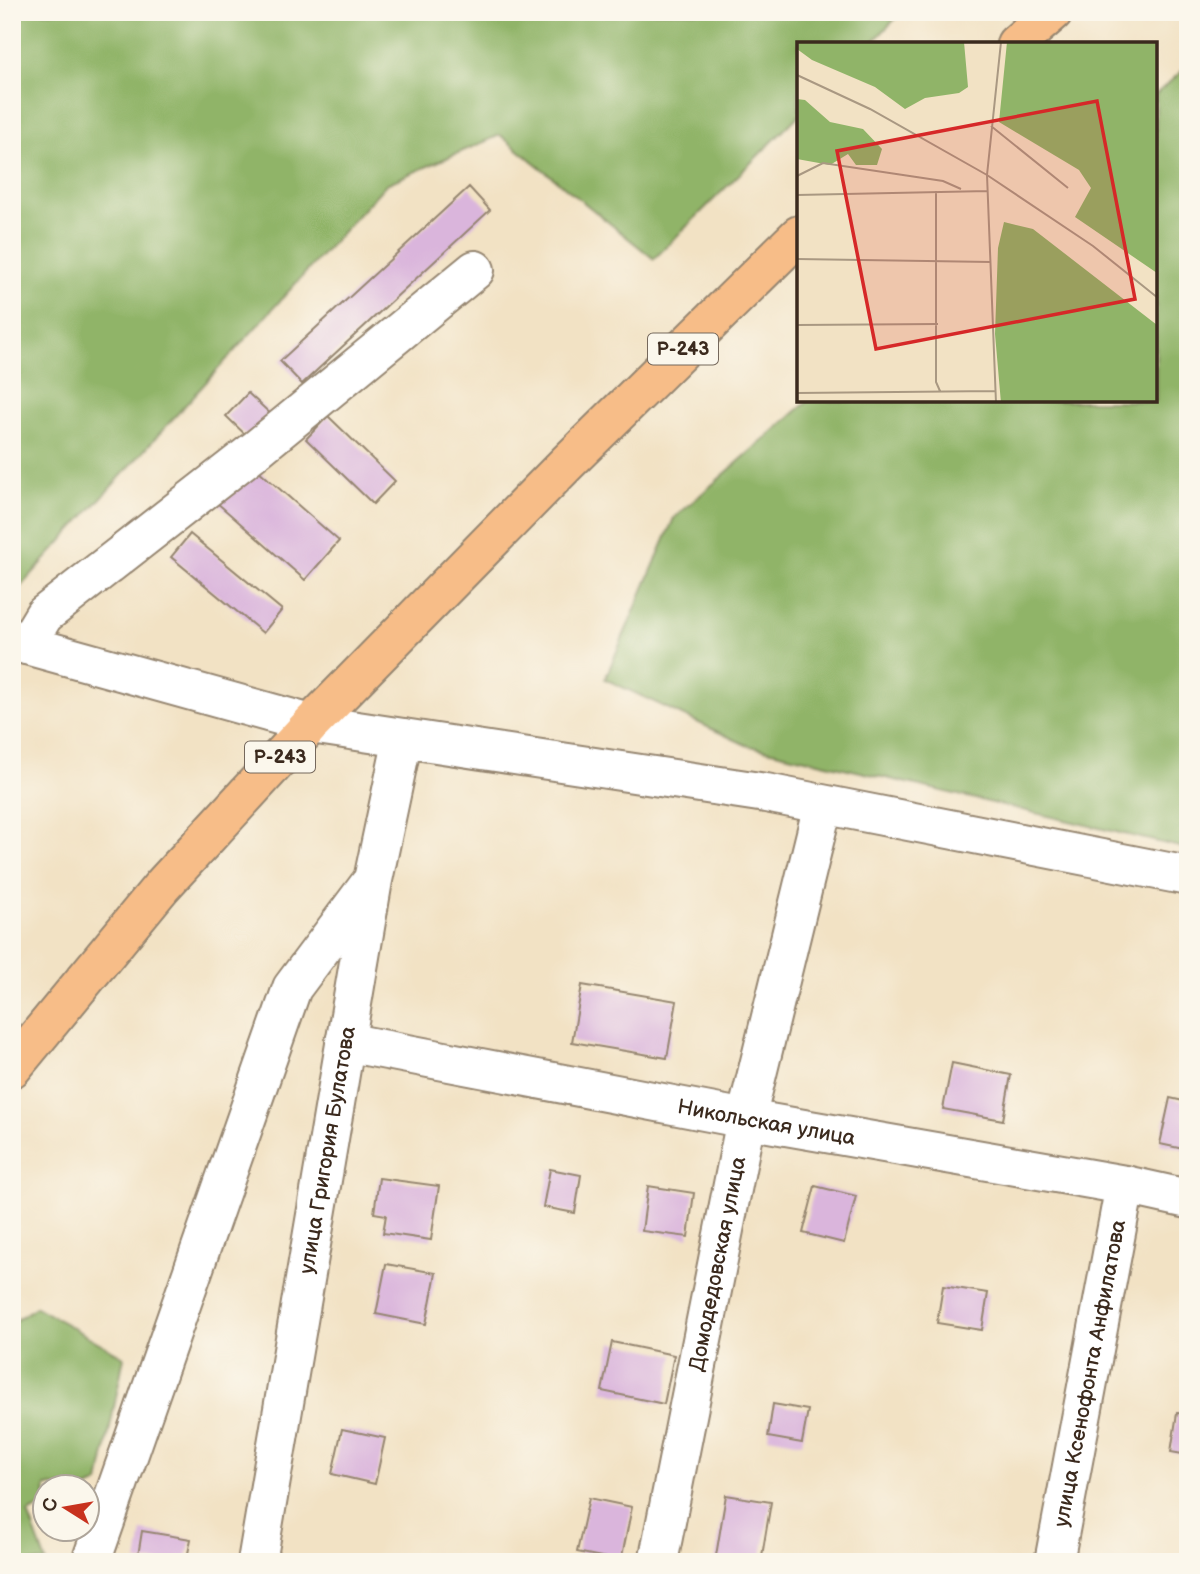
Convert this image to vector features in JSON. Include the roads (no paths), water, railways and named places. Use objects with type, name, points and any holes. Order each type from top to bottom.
[{"type":"highway","points":[[1018,42],[1053,12]]},
{"type":"highway","name":"Р-243","points":[[12,1068],[162,886],[311,724],[558,473],[797,237]]},
{"type":"street","points":[[475,270],[258,448],[44,615],[19,643],[311,724],[766,793],[1188,876]]},
{"type":"street","name":"улица Григория Булатова","points":[[257,1562],[373,880],[403,738]]},
{"type":"street","name":"Домодедовская улица","points":[[658,1562],[746,1119],[823,804]]},
{"type":"street","points":[[91,1562],[292,988],[373,880]]},
{"type":"street","name":"Никольская улица","points":[[345,1042],[746,1119],[1125,1185],[1188,1199]]},
{"type":"street","name":"улица Ксенофонта Анфилатова","points":[[1054,1562],[1125,1185]]}]
